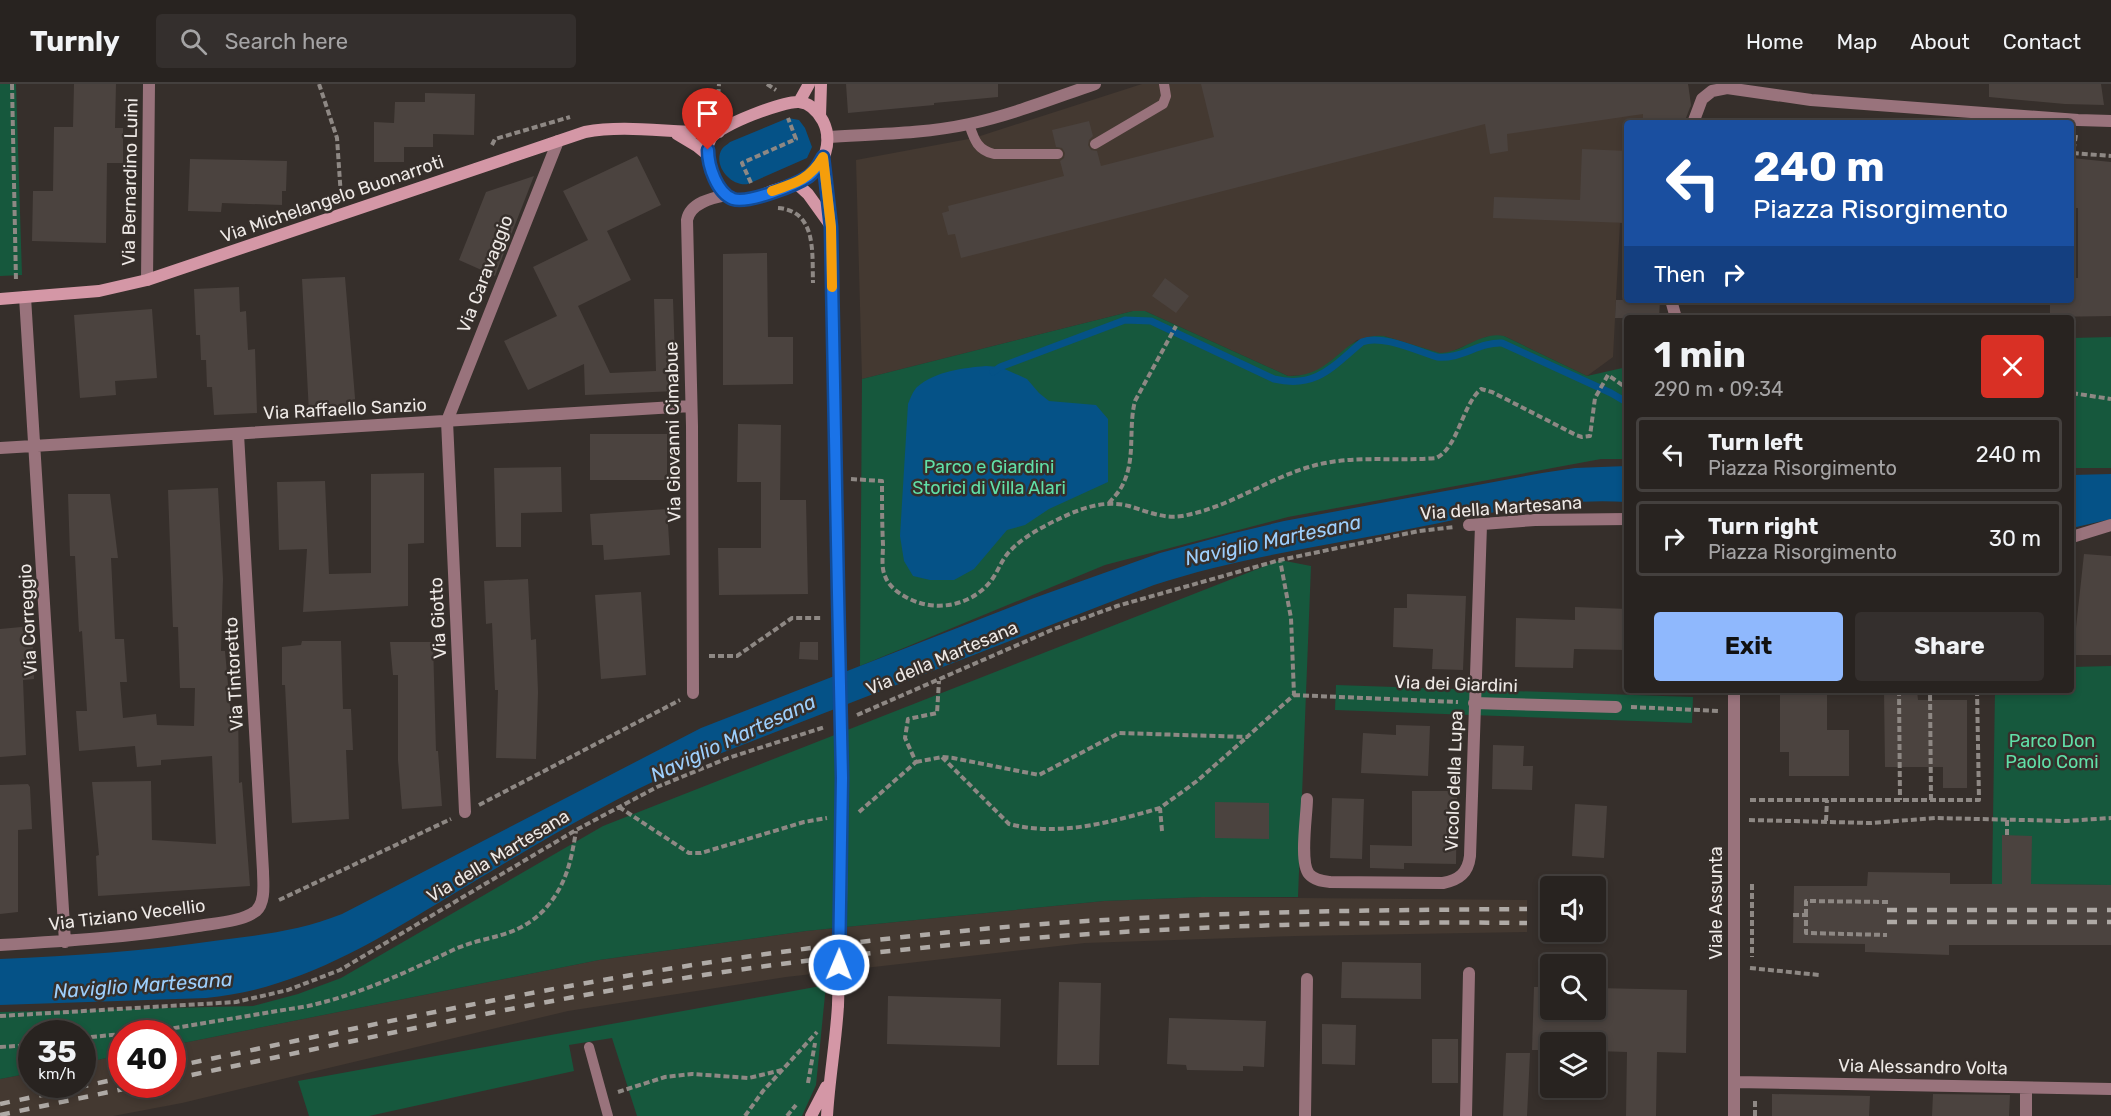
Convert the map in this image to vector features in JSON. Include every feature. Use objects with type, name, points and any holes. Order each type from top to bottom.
[{"type":"street","name":"Via Bernardino Luini","points":[[147,280],[149,84]]},
{"type":"street","points":[[799,102],[808,84]]},
{"type":"street","points":[[819,116],[821,84]]},
{"type":"street","points":[[827,137],[969,124],[998,117],[1095,84]]},
{"type":"street","points":[[1694,120],[1702,99],[1715,87],[1811,100],[1950,112],[2111,121]]},
{"type":"street","points":[[799,102],[808,105],[819,116],[826,128],[827,148],[814,172],[796,183],[757,197],[736,200],[726,195],[716,180],[708,155],[710,141],[718,132],[782,103],[799,102]]},
{"type":"street","name":"Via Michelangelo Buonarroti","points":[[0,299],[99,291],[147,280],[585,132],[602,129],[718,132]]},
{"type":"street","name":"Via Michelangelo Buonarroti","points":[[673,132],[687,139],[708,155]]},
{"type":"street","name":"Via Caravaggio","points":[[447,421],[558,141]]},
{"type":"street","points":[[823,157],[831,227],[842,778],[838,1005],[836,1046],[829,1081],[827,1116]]},
{"type":"street","points":[[796,183],[808,194],[831,227]]},
{"type":"street","name":"Via Giovanni Cimabue","points":[[693,693],[688,214],[708,200],[726,195]]},
{"type":"street","name":"Via Correggio","points":[[25,297],[65,942]]},
{"type":"street","name":"Via Raffaello Sanzio","points":[[0,448],[691,406]]},
{"type":"street","name":"Via Giotto","points":[[447,421],[465,812]]},
{"type":"street","name":"Via Tintoretto","points":[[238,434],[263,871],[261,903],[256,910]]},
{"type":"street","name":"Via della Martesana","points":[[1475,525],[1534,520],[1624,519]]},
{"type":"street","name":"Vicolo della Lupa","points":[[1307,799],[1304,863],[1310,875],[1315,878],[1330,882],[1436,883],[1449,882],[1460,877],[1468,867],[1474,703],[1475,525]]},
{"type":"street","points":[[2074,536],[2111,525]]},
{"type":"street","name":"Viale Assunta","points":[[1734,693],[1734,1116]]},
{"type":"street","name":"Via dei Giardini","points":[[1474,703],[1616,707]]},
{"type":"street","name":"Via Tiziano Vecellio","points":[[0,945],[128,937],[213,924],[245,916],[256,910]]},
{"type":"street","points":[[1466,1116],[1469,973]]},
{"type":"street","points":[[1305,1116],[1307,979]]},
{"type":"street","points":[[811,1116],[829,1081]]},
{"type":"street","name":"Via Alessandro Volta","points":[[1734,1082],[2111,1089]]},
{"type":"street","points":[[2026,1088],[2026,1116]]},
{"type":"lane","points":[[1095,144],[1163,104],[1166,96],[1164,84]]},
{"type":"lane","points":[[969,124],[978,146],[988,153],[1058,154]]},
{"type":"lane","points":[[589,1047],[608,1116]]},
{"type":"path","points":[[12,84],[16,282]]},
{"type":"path","points":[[319,84],[337,138],[341,197]]},
{"type":"path","points":[[757,197],[742,162],[796,139],[788,118]]},
{"type":"path","points":[[1108,503],[1123,484],[1128,470],[1135,400],[1176,326]]},
{"type":"path","points":[[836,478],[882,481],[885,578],[903,596],[933,606],[958,603],[975,595],[989,583],[1005,556],[1032,534],[1076,511],[1108,503],[1175,517],[1224,504],[1282,477],[1324,463],[1359,459],[1436,458],[1442,455],[1452,441],[1475,395],[1481,389],[1492,392],[1576,435],[1590,436],[1595,398],[1608,375],[1624,386]]},
{"type":"path","points":[[2074,393],[2111,399]]},
{"type":"path","name":"Via della Martesana","points":[[855,716],[1054,629],[1117,606],[1280,560],[1419,531],[1475,525]]},
{"type":"path","points":[[942,757],[1009,824],[1052,830],[1113,822],[1160,808],[1247,738],[1294,695],[1291,618],[1280,560]]},
{"type":"path","points":[[693,657],[737,656],[792,618],[822,618]]},
{"type":"path","points":[[916,762],[906,738],[909,719],[937,713],[939,681]]},
{"type":"path","points":[[1899,693],[1900,800]]},
{"type":"path","points":[[1930,693],[1931,800]]},
{"type":"path","points":[[1734,800],[1979,800],[1977,693]]},
{"type":"path","name":"Via dei Giardini","points":[[1294,695],[1474,703]]},
{"type":"path","points":[[1644,708],[1734,711]]},
{"type":"path","name":"Via della Martesana","points":[[0,1016],[236,1002],[288,990],[340,970],[576,830],[686,774],[834,724]]},
{"type":"path","points":[[619,807],[689,854],[701,854],[804,822],[853,817],[916,762],[942,757],[953,758],[1039,775],[1119,733],[1247,738]]},
{"type":"path","points":[[1826,821],[1827,800]]},
{"type":"path","points":[[1160,808],[1162,831]]},
{"type":"path","points":[[1746,820],[1871,823],[1935,818],[2007,820],[2111,818]]},
{"type":"path","points":[[2007,820],[2007,835]]},
{"type":"path","points":[[186,1026],[334,1000],[454,950],[518,930],[543,911],[562,885],[571,864],[576,830]]},
{"type":"path","points":[[1887,934],[1806,933],[1806,901],[1888,902]]},
{"type":"path","points":[[1793,915],[1806,915]]},
{"type":"path","points":[[1750,968],[1819,975]]},
{"type":"path","points":[[804,1091],[808,1084],[819,1023]]},
{"type":"path","points":[[745,1116],[782,1070],[817,1032]]},
{"type":"path","points":[[0,1047],[18,1046]]},
{"type":"path","points":[[603,1096],[665,1077],[692,1074],[750,1078],[782,1070]]},
{"type":"path","points":[[787,1116],[799,1099]]},
{"type":"shaded area","points":[[1142,84],[1688,84],[1691,107],[1643,114],[1643,120],[1624,120],[1624,223],[1620,223],[1613,357],[1587,376],[1504,336],[1486,337],[1448,353],[1439,353],[1384,336],[1357,340],[1319,371],[1307,375],[1288,376],[1145,311],[1133,311],[862,379],[856,160],[974,138]]},
{"type":"shaded area","points":[[1202,897],[1527,900],[1527,932],[1085,943],[786,977],[568,1011],[182,1103],[113,1116],[0,1116],[0,1079],[18,1076],[18,1098],[96,1098],[96,1060],[108,1058],[108,1098],[186,1098],[186,1042],[599,960],[806,931],[1104,901]]},
{"type":"green space","points":[[0,84],[16,84],[22,275],[0,276]]},
{"type":"green space","name":"Parco e Giardini Storici di Villa Alari","points":[[1133,311],[1145,311],[1288,376],[1304,375],[1317,370],[1347,347],[1369,337],[1384,336],[1440,353],[1456,350],[1479,339],[1496,335],[1504,336],[1587,376],[1624,368],[1624,459],[1601,459],[1288,517],[1105,565],[860,666],[862,379]]},
{"type":"green space","points":[[2111,337],[2111,468],[2074,468],[2074,338]]},
{"type":"green space","points":[[1280,560],[1311,566],[1298,897],[1202,897],[1104,901],[806,931],[599,960],[186,1042],[186,1020],[108,1020],[108,1058],[96,1060],[96,1020],[18,1020],[18,1076],[0,1079],[0,1012],[253,1006],[298,994],[341,978],[603,826]]},
{"type":"green space","name":"Parco Don Paolo Comi","points":[[2111,666],[2111,885],[1992,884],[1995,693],[2074,693],[2074,667]]},
{"type":"green space","points":[[1336,685],[1693,697],[1692,723],[1335,710]]},
{"type":"green space","points":[[826,985],[816,1085],[802,1116],[637,1116],[612,1038],[569,1045],[574,1071],[369,1116],[309,1116],[298,1081]]},
{"type":"water","points":[[788,118],[799,120],[805,128],[812,147],[807,158],[748,184],[735,182],[725,174],[719,162],[724,147],[730,142]]},
{"type":"water","points":[[1000,367],[1027,379],[1049,401],[1096,405],[1108,419],[1108,482],[1049,509],[1025,525],[1007,530],[974,569],[954,580],[930,580],[913,576],[904,561],[900,536],[908,404],[917,387],[933,377],[959,369]]},
{"type":"water","name":"Naviglio Martesana","points":[[1624,466],[1624,502],[1567,503],[1508,510],[1270,555],[1212,568],[1154,585],[654,781],[569,826],[371,942],[302,975],[261,988],[206,998],[0,1005],[0,959],[193,944],[282,931],[327,920],[701,728],[1034,598],[1160,553],[1284,521],[1575,468]]},
{"type":"water","points":[[2111,474],[2111,519],[2074,528],[2074,475]]},
{"type":"building","points":[[74,84],[116,84],[115,128],[123,128],[123,163],[107,163],[106,243],[32,241],[33,191],[53,191],[54,127],[73,127]]},
{"type":"building","points":[[846,84],[998,84],[998,97],[848,113]]},
{"type":"building","points":[[1201,84],[1688,84],[1691,105],[1685,120],[1643,120],[1643,114],[1507,134],[1508,151],[1490,154],[1485,124],[961,258],[955,234],[948,235],[942,213],[949,211],[948,206],[1064,176],[1060,161],[1064,158],[1065,153],[1062,148],[1056,147],[1052,130],[1089,121],[1093,136],[1088,145],[1091,150],[1097,151],[1101,166],[1214,137]]},
{"type":"building","points":[[1989,84],[2101,84],[2104,105],[1989,97]]},
{"type":"building","points":[[425,93],[475,94],[474,135],[433,134],[433,147],[404,147],[404,162],[374,162],[374,122],[394,123],[395,102],[425,102]]},
{"type":"building","points":[[1582,149],[1624,151],[1624,223],[1493,218],[1494,197],[1580,200]]},
{"type":"building","points":[[637,156],[661,205],[607,231],[631,280],[578,306],[610,373],[656,371],[654,299],[673,299],[676,391],[585,395],[584,364],[528,390],[504,341],[557,316],[533,267],[588,240],[563,191]]},
{"type":"building","points":[[2074,158],[2111,162],[2111,316],[2050,315],[2050,303],[2074,303],[2074,278],[2078,278],[2078,208],[2074,208]]},
{"type":"building","points":[[190,159],[287,161],[286,191],[282,191],[282,205],[222,203],[221,212],[188,211]]},
{"type":"building","points":[[534,176],[495,276],[459,260],[486,192]]},
{"type":"building","points":[[767,253],[768,337],[793,337],[793,384],[723,385],[723,254]]},
{"type":"building","points":[[345,277],[356,410],[309,413],[302,279]]},
{"type":"building","points":[[1165,278],[1189,296],[1176,313],[1152,296]]},
{"type":"building","points":[[239,287],[240,312],[246,311],[248,350],[255,349],[257,413],[214,415],[212,387],[207,387],[206,360],[201,360],[200,335],[196,335],[194,289]]},
{"type":"building","points":[[1616,300],[1624,300],[1624,303],[1660,303],[1659,315],[1624,315],[1624,318],[1615,318]]},
{"type":"building","points":[[152,309],[157,378],[115,381],[116,395],[80,398],[74,315]]},
{"type":"building","points":[[738,424],[781,425],[780,500],[806,500],[808,594],[719,595],[718,548],[761,548],[761,482],[737,482]]},
{"type":"building","points":[[590,434],[667,434],[667,480],[590,480]]},
{"type":"building","points":[[561,467],[562,512],[521,513],[521,547],[496,547],[494,468]]},
{"type":"building","points":[[424,473],[424,543],[408,544],[408,606],[303,612],[307,549],[279,550],[277,482],[325,481],[329,574],[371,573],[371,474]]},
{"type":"building","points":[[218,488],[223,579],[221,651],[225,651],[230,707],[238,707],[239,783],[242,782],[250,886],[98,896],[96,856],[99,855],[92,782],[151,781],[152,840],[216,844],[212,756],[161,760],[161,765],[137,767],[135,746],[79,751],[76,711],[87,711],[82,631],[79,632],[75,556],[70,556],[68,494],[110,494],[118,558],[111,558],[115,639],[124,639],[127,682],[120,682],[123,718],[156,714],[157,725],[194,726],[195,688],[180,688],[178,627],[173,627],[168,490]]},
{"type":"building","points":[[667,509],[670,555],[604,560],[603,545],[592,545],[590,514]]},
{"type":"building","points":[[2084,554],[2111,556],[2111,655],[2074,655]]},
{"type":"building","points":[[528,579],[531,640],[536,639],[538,692],[536,759],[496,758],[498,690],[495,690],[492,623],[486,624],[484,581]]},
{"type":"building","points":[[641,592],[646,675],[601,679],[595,595]]},
{"type":"building","points":[[1407,594],[1466,596],[1463,670],[1432,669],[1433,649],[1393,647],[1394,608],[1407,608]]},
{"type":"building","points":[[1575,607],[1624,609],[1624,650],[1574,649],[1573,668],[1515,667],[1516,618],[1575,620]]},
{"type":"building","points":[[32,626],[34,679],[23,680],[26,755],[0,757],[0,629]]},
{"type":"building","points":[[302,641],[341,641],[343,709],[351,709],[353,750],[346,750],[349,819],[292,823],[285,685],[282,685],[282,647],[301,645]]},
{"type":"building","points":[[390,642],[433,642],[436,751],[438,751],[442,806],[402,809],[398,760],[398,675],[393,675]]},
{"type":"building","points":[[800,642],[818,642],[818,660],[799,659]]},
{"type":"building","points":[[1827,693],[1827,730],[1849,730],[1849,776],[1789,776],[1789,752],[1780,752],[1780,694]]},
{"type":"building","points":[[1884,693],[1917,693],[1918,700],[1967,700],[1967,788],[1943,788],[1943,767],[1885,767]]},
{"type":"building","points":[[1396,725],[1430,726],[1428,776],[1361,773],[1363,733],[1396,735]]},
{"type":"building","points":[[1493,745],[1524,746],[1523,766],[1533,766],[1532,790],[1492,789]]},
{"type":"building","points":[[28,784],[32,829],[18,830],[18,912],[0,914],[0,785]]},
{"type":"building","points":[[1412,791],[1457,791],[1456,864],[1404,863],[1404,869],[1370,868],[1370,845],[1412,846]]},
{"type":"building","points":[[1332,798],[1364,799],[1362,859],[1330,858]]},
{"type":"building","points":[[1215,802],[1269,803],[1269,839],[1215,838]]},
{"type":"building","points":[[1575,804],[1607,806],[1604,858],[1572,856]]},
{"type":"building","points":[[2002,835],[2032,836],[2031,884],[2111,885],[2111,945],[1949,945],[1949,955],[1865,952],[1865,944],[1793,943],[1794,886],[1867,886],[1868,872],[1950,873],[1950,884],[2002,884]]},
{"type":"building","points":[[1342,962],[1421,963],[1421,999],[1341,998]]},
{"type":"building","points":[[1059,982],[1101,983],[1099,1065],[1057,1065]]},
{"type":"building","points":[[1534,987],[1540,987],[1540,1020],[1606,1020],[1606,988],[1687,990],[1686,1053],[1657,1052],[1656,1116],[1626,1116],[1627,1052],[1606,1051],[1606,1032],[1540,1032],[1540,1050],[1532,1050]]},
{"type":"building","points":[[888,996],[1001,999],[1000,1047],[887,1044]]},
{"type":"building","points":[[1169,1018],[1266,1021],[1264,1067],[1243,1066],[1243,1071],[1187,1070],[1186,1065],[1167,1064]]},
{"type":"building","points":[[1322,1024],[1356,1025],[1355,1065],[1322,1064]]},
{"type":"building","points":[[1432,1039],[1458,1039],[1458,1083],[1432,1083]]},
{"type":"building","points":[[1506,1053],[1530,1053],[1527,1116],[1503,1116]]},
{"type":"building","points":[[1772,1094],[1870,1096],[1869,1116],[1772,1116]]},
{"type":"building","points":[[1933,1094],[2010,1095],[2009,1116],[1932,1116]]},
{"type":"waterway","points":[[993,372],[1000,367],[1125,320],[1151,321],[1274,379],[1301,381],[1322,374],[1362,342],[1370,340],[1389,342],[1437,357],[1454,356],[1485,345],[1502,343],[1624,401]]},
{"type":"railway","points":[[186,1064],[543,991],[691,965],[855,943],[1033,925],[1173,916],[1324,911],[1527,909]]},
{"type":"railway","points":[[1887,910],[2111,910]]},
{"type":"railway","points":[[1887,922],[2111,922]]},
{"type":"railway","points":[[186,1076],[469,1017],[617,989],[861,954],[1051,937],[1241,926],[1527,923]]},
{"type":"railway","points":[[0,1104],[108,1081]]},
{"type":"railway","points":[[0,1115],[108,1092]]},
{"type":"slow traffic","points":[[772,191],[808,177],[818,167],[823,157],[831,227],[832,287]]},
{"type":"route","points":[[708,150],[708,159],[718,185],[726,195],[736,200],[757,197],[796,183],[814,172],[823,157],[831,227],[842,778],[839,965]]}]
